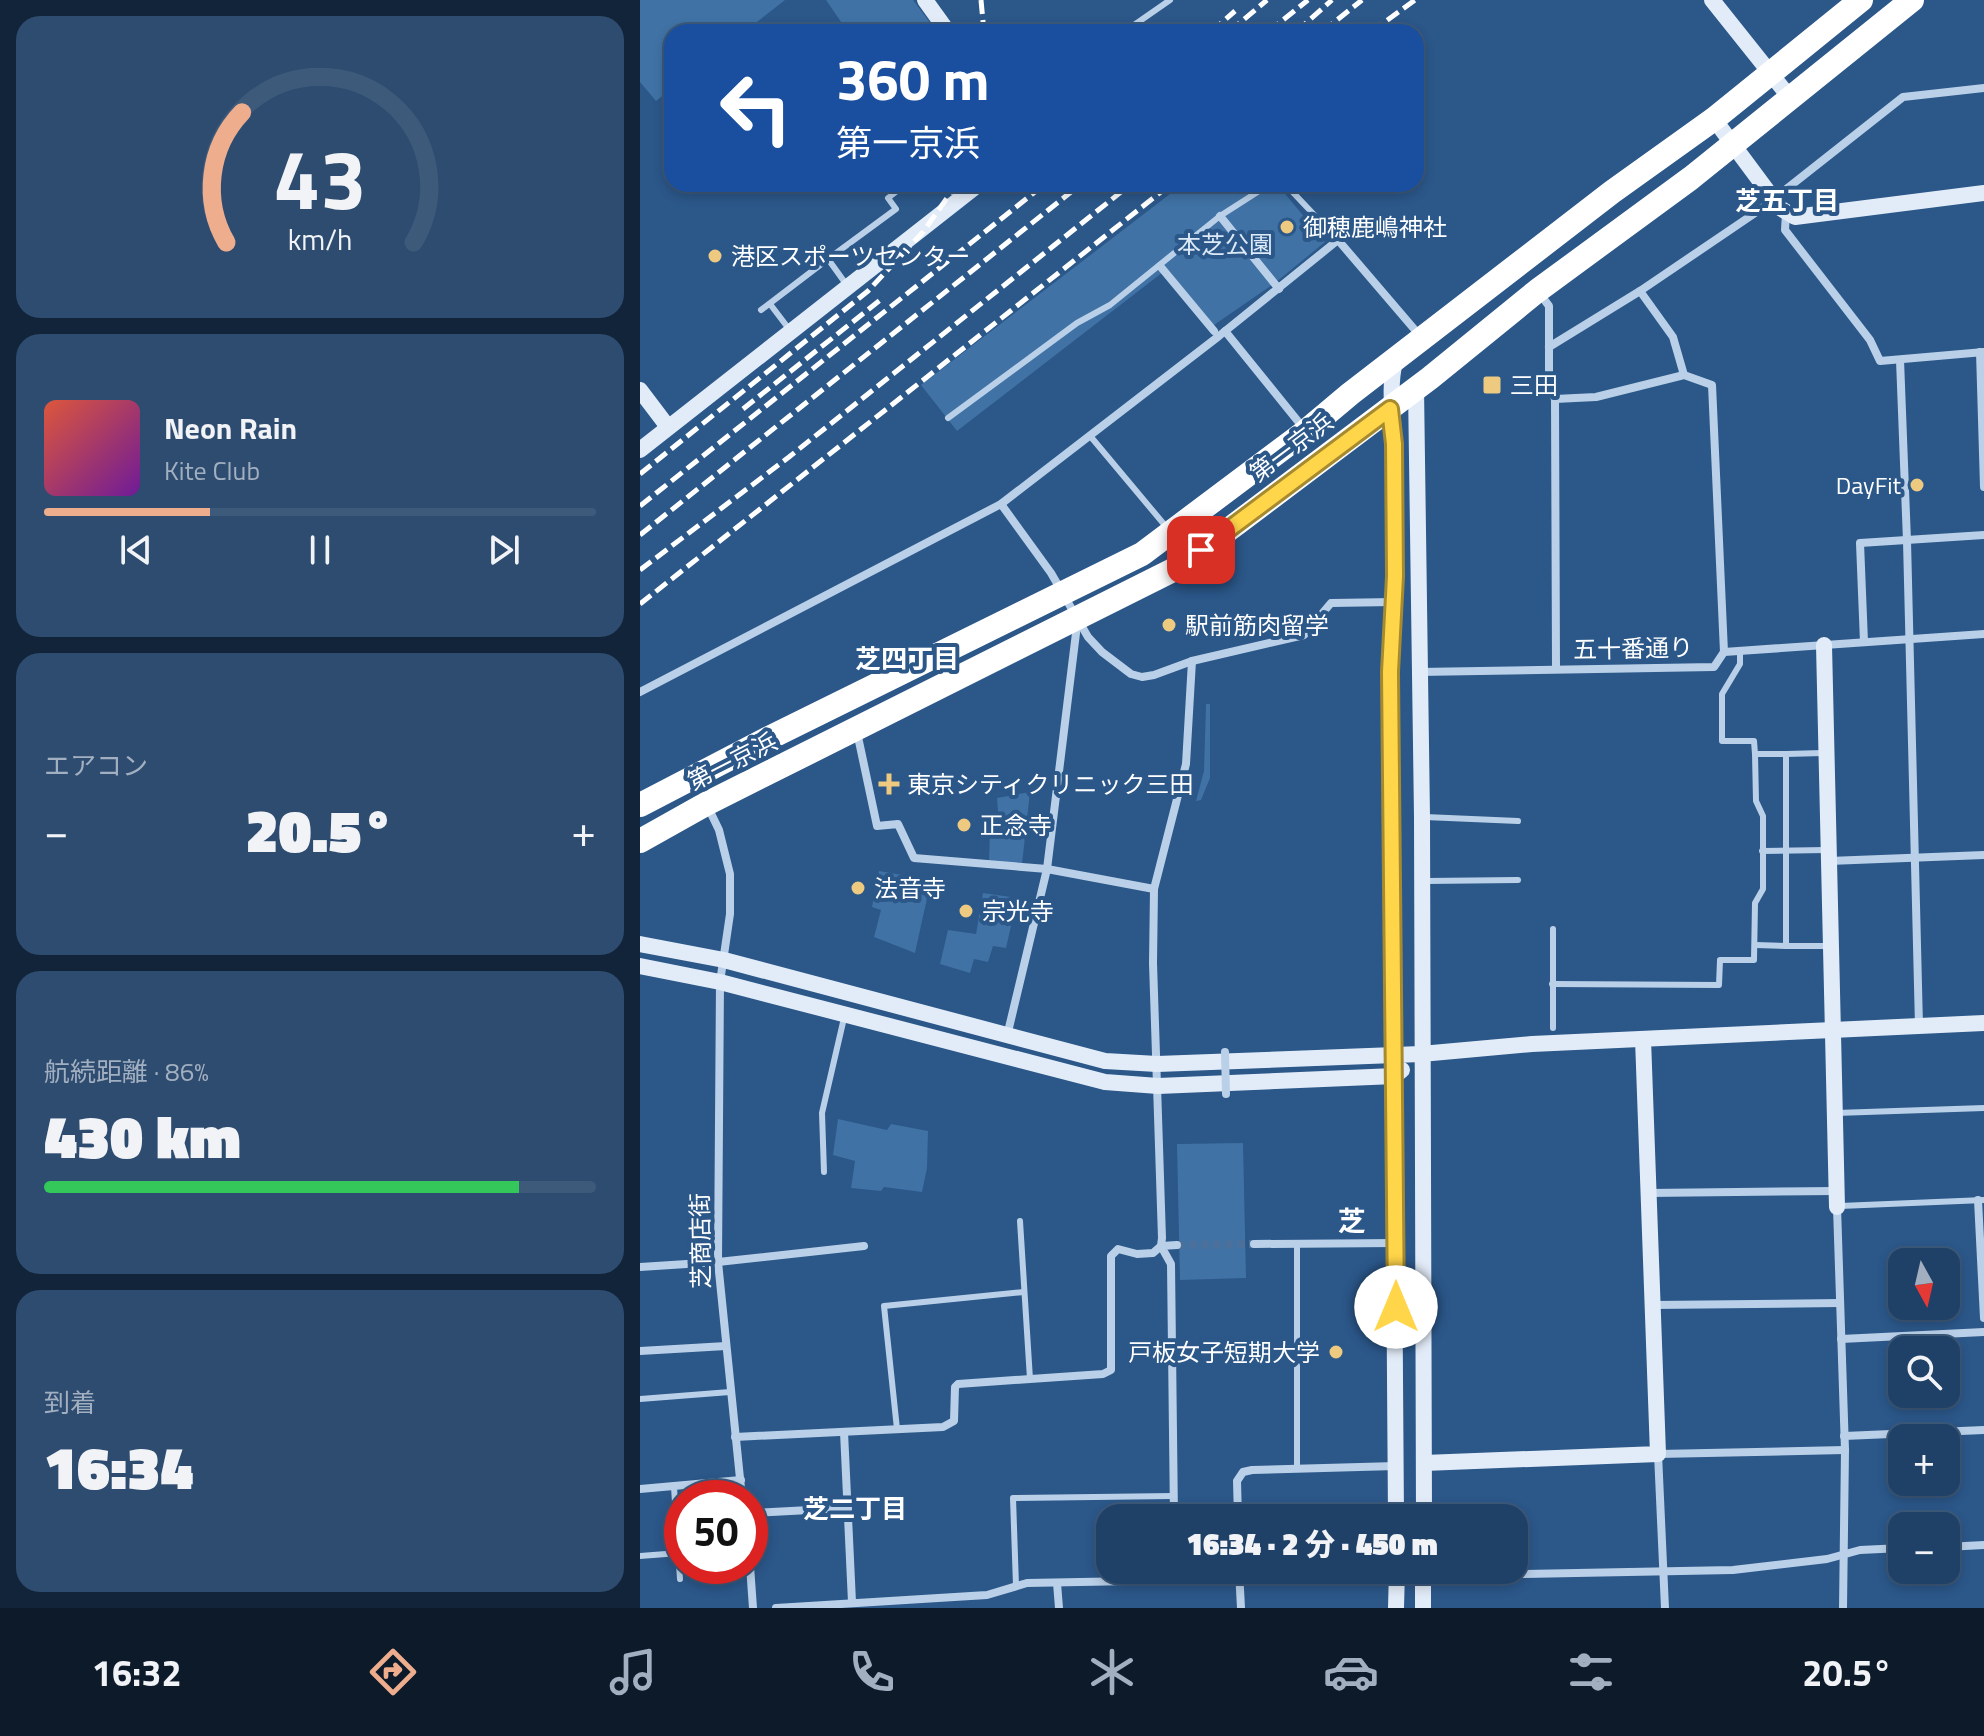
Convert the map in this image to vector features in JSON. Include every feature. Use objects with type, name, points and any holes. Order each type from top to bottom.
[{"type":"highway","name":"第一京浜","points":[[640,805],[1142,554],[1306,431],[1422,338],[1714,119],[1861,0]]},
{"type":"highway","name":"第一京浜","points":[[640,841],[706,804],[1179,567],[1390,409],[1537,291],[1691,178],[1740,154],[1791,99],[1912,0]]},
{"type":"highway","points":[[1670,151],[1691,178]]},
{"type":"highway","points":[[950,648],[964,676]]},
{"type":"street","points":[[925,0],[942,24]]},
{"type":"street","points":[[1712,0],[1791,99]]},
{"type":"street","points":[[1549,347],[1640,291],[1774,199],[1903,97],[1984,88]]},
{"type":"street","points":[[1714,119],[1786,213],[1804,217],[1984,193]]},
{"type":"street","points":[[640,450],[969,192]]},
{"type":"street","points":[[1786,213],[1785,230],[1870,340],[1880,361],[1982,352],[1984,487]]},
{"type":"street","points":[[1220,216],[1279,289]]},
{"type":"street","points":[[640,692],[1001,504],[1091,437],[1338,240],[1422,338]]},
{"type":"street","points":[[1160,266],[1214,331]]},
{"type":"street","points":[[1537,291],[1549,306],[1549,384],[1555,399],[1556,669]]},
{"type":"street","points":[[1640,291],[1673,337],[1684,375]]},
{"type":"street","points":[[1225,331],[1306,431]]},
{"type":"street","points":[[1900,360],[1919,1026]]},
{"type":"street","points":[[1395,361],[1391,376],[1390,409],[1394,444],[1395,602],[1390,672],[1396,1504]]},
{"type":"street","points":[[1555,399],[1596,397],[1684,375],[1712,385],[1724,652]]},
{"type":"street","points":[[1416,388],[1422,817],[1424,1504]]},
{"type":"street","points":[[640,390],[668,427]]},
{"type":"street","points":[[1001,504],[1093,643],[1131,674],[1142,677],[1192,661],[1304,635],[1331,603],[1395,602]]},
{"type":"street","points":[[1864,642],[1860,543],[1984,535]]},
{"type":"street","points":[[1007,1036],[1047,869],[1078,620]]},
{"type":"street","name":"五十番通り","points":[[1419,672],[1714,667],[1724,652],[1984,634]]},
{"type":"street","points":[[1824,645],[1836,1199],[1845,1450],[1845,1554],[1841,1571],[1843,1608]]},
{"type":"street","points":[[1173,1504],[1171,1264],[1161,1246],[1153,963],[1154,889],[1186,764],[1192,661]]},
{"type":"street","points":[[856,729],[877,826],[898,824],[914,858],[1047,869],[1154,889]]},
{"type":"street","name":"芝商店街","points":[[706,804],[719,830],[730,874],[730,914],[720,982],[718,1262],[741,1480]]},
{"type":"street","points":[[1829,856],[1915,858],[1984,855]]},
{"type":"street","points":[[640,944],[724,960],[1105,1061],[1157,1064],[1421,1054],[1532,1044],[1984,1023]]},
{"type":"street","points":[[640,966],[720,982],[1105,1082],[1158,1086],[1395,1076],[1421,1054]]},
{"type":"street","points":[[1643,1039],[1665,1608]]},
{"type":"street","points":[[1225,1052],[1226,1094]]},
{"type":"street","points":[[1647,1193],[1836,1199]]},
{"type":"street","points":[[1981,1200],[1984,1318]]},
{"type":"street","points":[[1254,1244],[1396,1243]]},
{"type":"street","points":[[735,1437],[949,1425],[955,1415],[955,1387],[958,1384],[1103,1374],[1111,1370],[1111,1256],[1118,1249],[1137,1254],[1153,1253],[1161,1246],[1177,1245]]},
{"type":"street","points":[[640,1267],[864,1246]]},
{"type":"street","points":[[1652,1305],[1840,1303]]},
{"type":"street","points":[[1841,1339],[1984,1332]]},
{"type":"street","points":[[640,1351],[726,1346]]},
{"type":"street","points":[[1844,1436],[1984,1430]]},
{"type":"street","points":[[844,1432],[852,1602]]},
{"type":"street","points":[[1424,1463],[1845,1450]]},
{"type":"street","points":[[1238,1504],[1237,1481],[1243,1472],[1396,1466]]},
{"type":"street","points":[[640,1489],[664,1488]]},
{"type":"street","points":[[768,1512],[848,1508]]},
{"type":"street","points":[[1960,1546],[1984,1545]]},
{"type":"street","points":[[1528,1573],[1733,1570],[1827,1559],[1860,1550],[1888,1549]]},
{"type":"street","points":[[776,1608],[987,1595],[1027,1583],[1096,1582]]},
{"type":"street","points":[[1057,1583],[1059,1608]]},
{"type":"street","points":[[751,1584],[753,1608]]},
{"type":"street","points":[[1240,1584],[1241,1608]]},
{"type":"street","points":[[1396,1608],[1397,1584]]},
{"type":"street","points":[[1423,1584],[1423,1608]]},
{"type":"lane","points":[[1136,24],[1170,0]]},
{"type":"lane","points":[[761,310],[896,209],[888,198],[896,192]]},
{"type":"lane","points":[[948,418],[1077,323],[1110,305],[1220,216],[1258,192]]},
{"type":"lane","points":[[1293,192],[1338,240]]},
{"type":"lane","points":[[828,259],[849,287]]},
{"type":"lane","points":[[770,304],[791,332]]},
{"type":"lane","points":[[1091,437],[1171,533]]},
{"type":"lane","points":[[1552,984],[1719,985],[1720,960],[1754,960],[1755,903],[1763,889],[1763,816],[1756,801],[1754,741],[1722,741],[1722,694],[1740,664],[1740,651]]},
{"type":"lane","points":[[1755,754],[1827,753]]},
{"type":"lane","points":[[1786,754],[1786,946]]},
{"type":"lane","points":[[1422,817],[1518,821]]},
{"type":"lane","points":[[1762,851],[1829,856]]},
{"type":"lane","points":[[1422,881],[1518,880]]},
{"type":"lane","points":[[1553,929],[1553,1028]]},
{"type":"lane","points":[[1755,945],[1831,947]]},
{"type":"lane","points":[[824,1172],[822,1113],[845,1014]]},
{"type":"lane","points":[[1835,1113],[1984,1108]]},
{"type":"lane","points":[[1836,1199],[1981,1200]]},
{"type":"lane","points":[[1020,1221],[1030,1379]]},
{"type":"lane","points":[[1297,1244],[1297,1469]]},
{"type":"lane","points":[[897,1429],[884,1306],[1024,1292]]},
{"type":"lane","points":[[640,1399],[730,1392]]},
{"type":"lane","points":[[1016,1586],[1013,1498],[1173,1496]]},
{"type":"lane","points":[[640,1556],[664,1554]]},
{"type":"green space","points":[[640,0],[785,0],[754,24],[664,24],[664,94],[656,101],[640,82]]},
{"type":"green space","points":[[826,0],[913,0],[931,24],[842,24]]},
{"type":"green space","name":"本芝公園","points":[[1173,192],[1284,192],[1325,242],[1275,283],[1214,325],[1167,269],[957,431],[921,385]]},
{"type":"green space","points":[[1206,704],[1210,704],[1210,778],[1201,800],[1196,801],[1204,771]]},
{"type":"green space","points":[[1030,792],[1022,864],[989,862],[990,827],[999,825],[997,798]]},
{"type":"green space","points":[[879,871],[931,880],[915,953],[874,937],[881,910],[872,907]]},
{"type":"green space","points":[[983,893],[1011,897],[1007,924],[1011,926],[1006,948],[993,946],[988,962],[974,959],[970,973],[940,964],[948,930],[976,934]]},
{"type":"green space","points":[[838,1119],[887,1130],[891,1124],[928,1131],[927,1168],[922,1192],[884,1187],[881,1191],[851,1188],[855,1161],[833,1155]]},
{"type":"green space","points":[[1243,1143],[1246,1278],[1180,1280],[1177,1144]]},
{"type":"tunnel","points":[[1177,1245],[1254,1244]]},
{"type":"railway","points":[[981,0],[983,24]]},
{"type":"railway","points":[[1238,24],[1267,0]]},
{"type":"railway","points":[[1278,24],[1308,0]]},
{"type":"railway","points":[[1305,24],[1332,0]]},
{"type":"railway","points":[[1332,24],[1362,0]]},
{"type":"railway","points":[[1382,24],[1415,0]]},
{"type":"railway","points":[[1220,24],[1235,11]]},
{"type":"railway","points":[[640,474],[868,291],[923,232],[951,192]]},
{"type":"railway","points":[[640,506],[1035,192]]},
{"type":"railway","points":[[640,535],[1071,192]]},
{"type":"railway","points":[[640,570],[789,457],[1121,192]]},
{"type":"railway","points":[[640,604],[1161,192]]},
{"type":"railway","points":[[743,409],[884,297]]},
{"type":"place","name":"御穂鹿嶋神社","points":[[1287,227]]},
{"type":"place","name":"港区スポーツセンター","points":[[715,256]]},
{"type":"place","name":"三田","points":[[1492,385]]},
{"type":"place","name":"DayFit","points":[[1917,485]]},
{"type":"place","name":"駅前筋肉留学","points":[[1169,625]]},
{"type":"place","name":"東京シティクリニック三田","points":[[889,784]]},
{"type":"place","name":"正念寺","points":[[964,825]]},
{"type":"place","name":"法音寺","points":[[858,888]]},
{"type":"place","name":"宗光寺","points":[[966,911]]},
{"type":"place","name":"戸板女子短期大学","points":[[1336,1352]]},
{"type":"district","name":"芝五丁目","points":[[1787,200]]},
{"type":"district","name":"芝四丁目","points":[[907,658]]},
{"type":"district","name":"芝","points":[[1352,1220]]},
{"type":"district","name":"芝二丁目","points":[[855,1508]]},
{"type":"route","points":[[1201,550],[1390,409],[1394,444],[1395,602],[1390,672],[1396,1307]]}]
